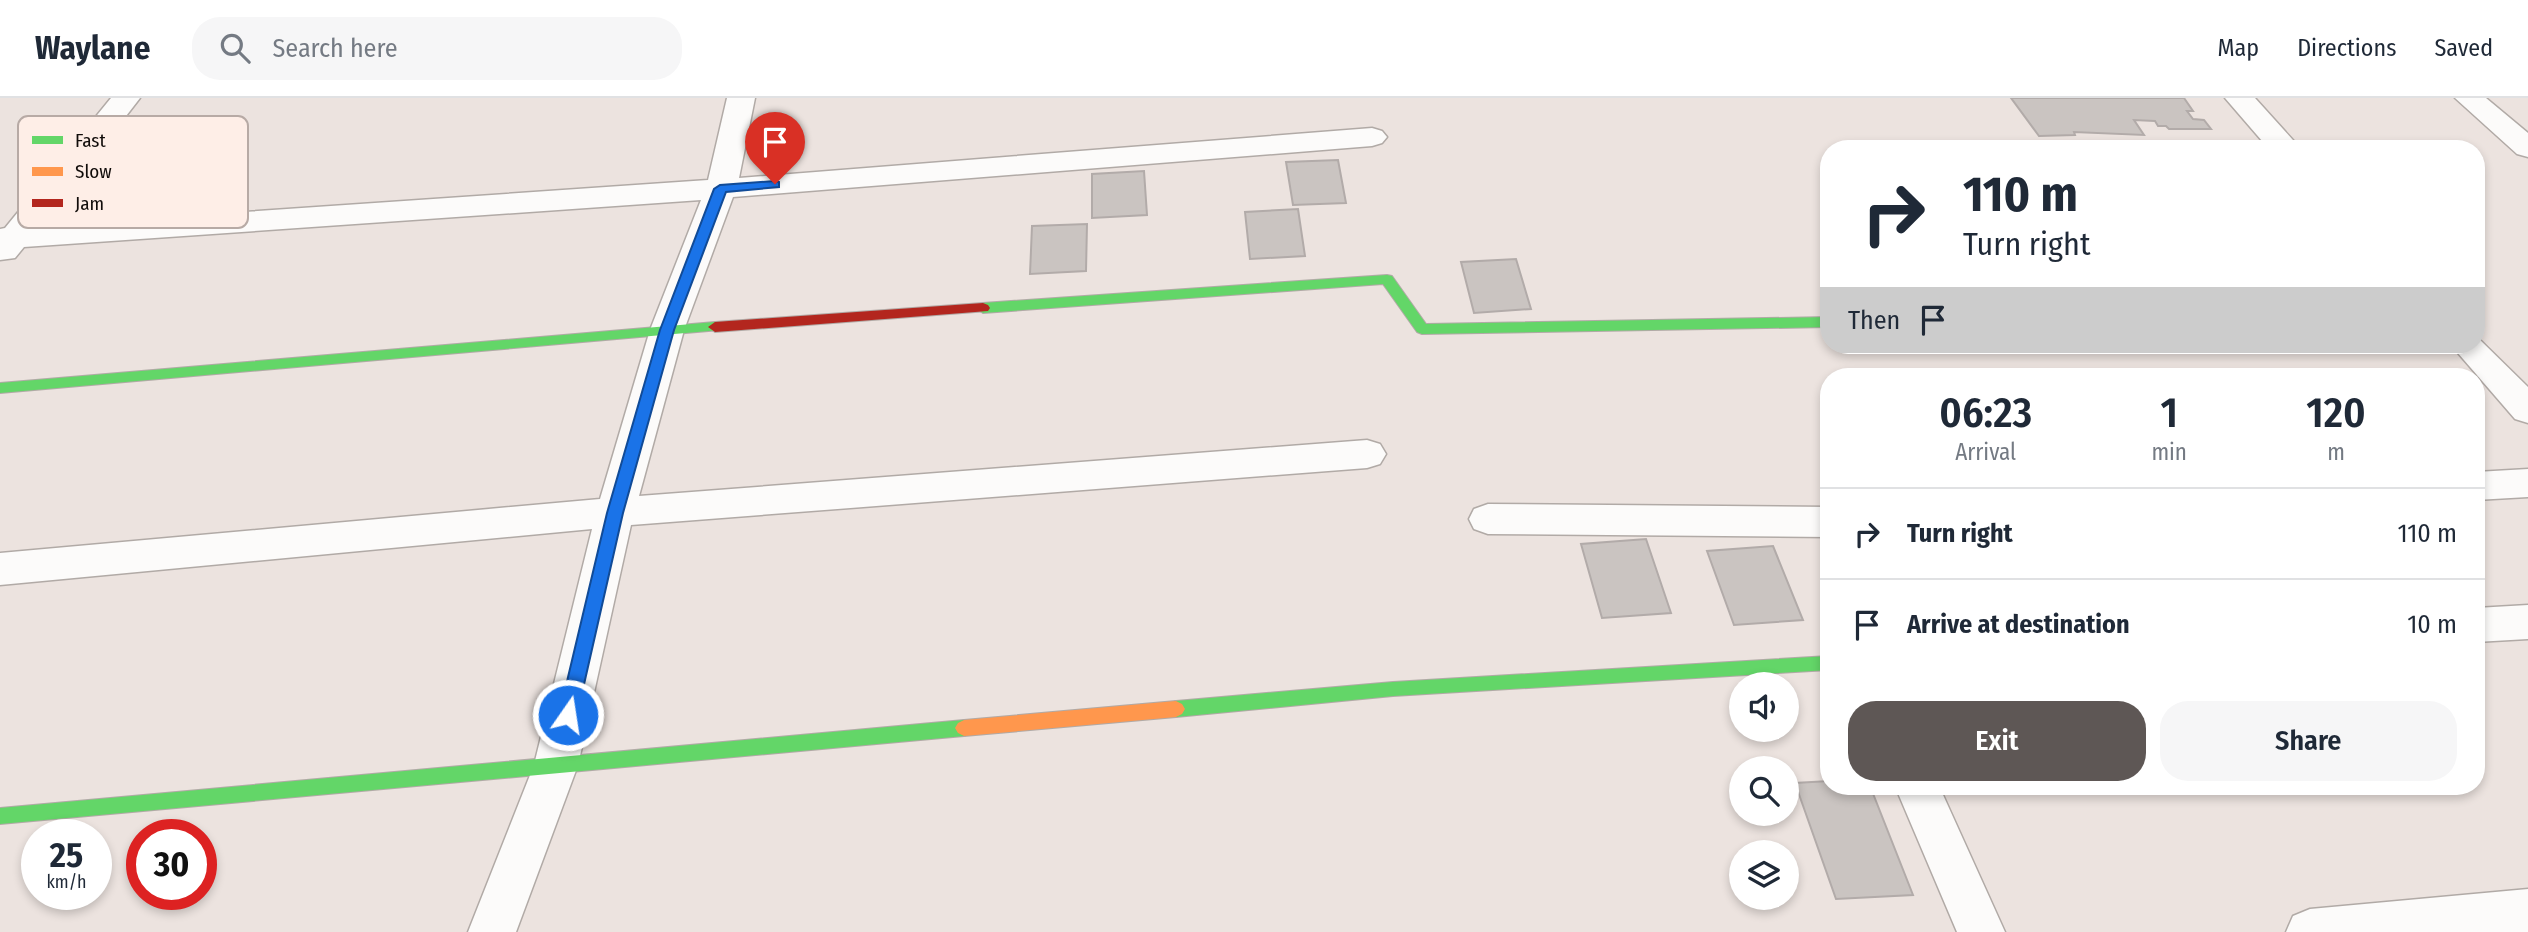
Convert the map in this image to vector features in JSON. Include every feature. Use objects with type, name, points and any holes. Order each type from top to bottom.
[{"type":"street","points":[[111,116],[126,98]]},
{"type":"street","points":[[492,932],[556,765],[615,513],[667,330],[720,189],[741,98]]},
{"type":"street","points":[[2239,98],[2278,140]]},
{"type":"street","points":[[2469,98],[2528,148]]},
{"type":"street","points":[[248,225],[1372,137]]},
{"type":"street","points":[[5,244],[18,228]]},
{"type":"street","points":[[5,244],[213,228]]},
{"type":"street","points":[[0,388],[667,330],[1387,279],[1422,329],[1820,322]]},
{"type":"street","points":[[2476,354],[2528,410]]},
{"type":"street","points":[[0,569],[615,513],[1367,454]]},
{"type":"street","points":[[2485,485],[2528,483]]},
{"type":"street","points":[[1488,519],[1820,522]]},
{"type":"street","points":[[2485,624],[2528,622]]},
{"type":"street","points":[[0,816],[1393,689],[1820,664]]},
{"type":"street","points":[[1921,795],[1981,932]]},
{"type":"street","points":[[2311,932],[2528,912]]},
{"type":"building","points":[[2011,98],[2184,98],[2193,111],[2187,111],[2193,119],[2204,120],[2211,129],[2169,129],[2166,126],[2158,126],[2155,121],[2134,120],[2144,135],[2074,132],[2075,135],[2039,136]]},
{"type":"building","points":[[1338,160],[1346,203],[1293,205],[1286,162]]},
{"type":"building","points":[[1144,171],[1147,215],[1092,218],[1092,174]]},
{"type":"building","points":[[1298,209],[1305,256],[1250,259],[1245,212]]},
{"type":"building","points":[[1087,224],[1086,271],[1030,274],[1032,226]]},
{"type":"building","points":[[1516,259],[1531,309],[1474,313],[1461,262]]},
{"type":"building","points":[[1646,539],[1671,613],[1602,618],[1581,544]]},
{"type":"building","points":[[1773,546],[1803,620],[1734,625],[1707,551]]},
{"type":"building","points":[[1820,782],[1820,795],[1874,795],[1913,895],[1836,899],[1799,794],[1799,783]]},
{"type":"traffic: fast","points":[[983,308],[1387,279],[1422,329],[1820,322]]},
{"type":"traffic: fast","points":[[0,388],[715,327]]},
{"type":"traffic: fast","points":[[1176,709],[1393,689],[1820,664]]},
{"type":"traffic: fast","points":[[0,816],[964,728]]},
{"type":"traffic: slow","points":[[964,728],[1176,709]]},
{"type":"traffic: jam","points":[[715,327],[983,308]]},
{"type":"route","points":[[568,715],[615,513],[667,330],[720,189],[775,184]]}]
